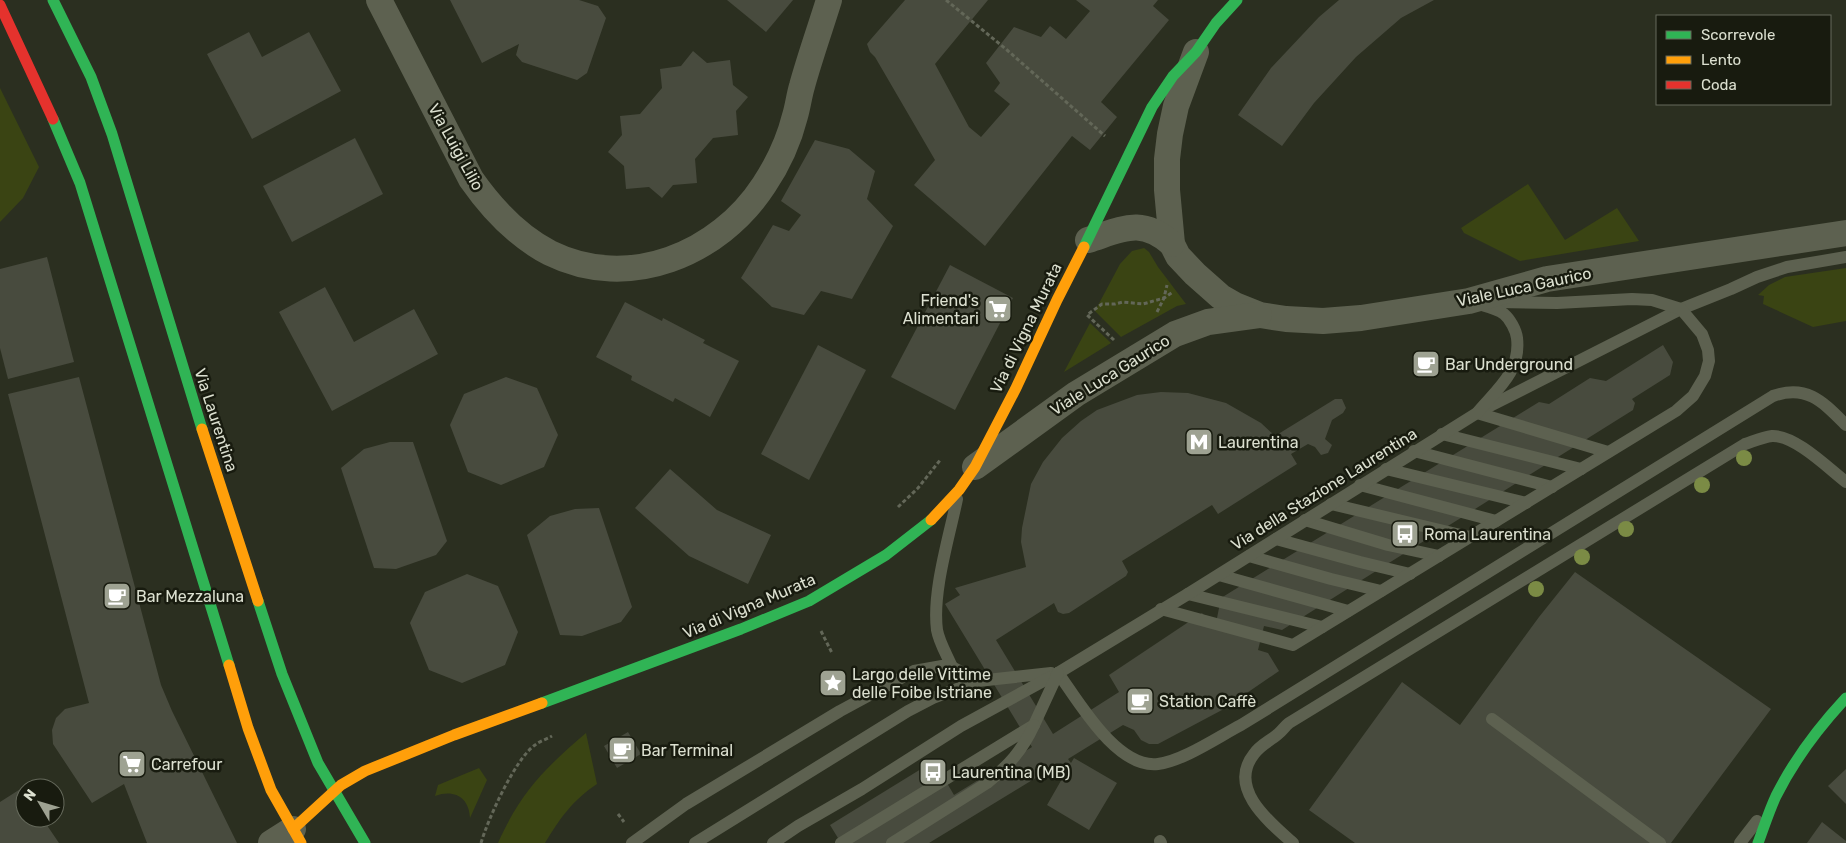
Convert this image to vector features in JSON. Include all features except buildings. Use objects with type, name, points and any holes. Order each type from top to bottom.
[{"type":"main road","name":"Via Laurentina","points":[[53,0],[91,77],[112,134],[194,406],[282,674],[309,742],[334,792],[365,843]]},
{"type":"main road","name":"Via di Vigna Murata","points":[[297,836],[334,792],[348,780],[365,771],[436,742],[723,636],[809,601],[877,561],[932,519],[959,490],[975,467],[1016,388],[1056,300],[1088,240],[1145,120],[1173,76],[1196,52],[1216,23],[1237,0]]},
{"type":"main road","points":[[0,5],[40,88],[80,183],[248,728],[271,790],[297,836]]},
{"type":"main road","points":[[1758,843],[1775,798],[1791,768],[1805,747],[1846,698]]},
{"type":"street","name":"Via Luigi Lilio","points":[[379,0],[471,179],[486,200],[516,230],[550,253],[586,264],[628,268],[678,257],[696,248],[730,226],[753,199],[772,172],[786,143],[829,0]]},
{"type":"street","name":"Viale Luca Gaurico","points":[[1196,52],[1176,106],[1170,134],[1167,159],[1167,190],[1172,244],[1178,256],[1221,297],[1260,315],[1286,319],[1344,320],[1469,301],[1547,278],[1846,234]]},
{"type":"street","name":"Viale Luca Gaurico","points":[[1088,240],[1136,227],[1156,231],[1172,244]]},
{"type":"street","name":"Viale Luca Gaurico","points":[[975,467],[1076,394],[1175,334],[1208,322],[1260,315]]},
{"type":"street","points":[[271,843],[297,836]]},
{"type":"lane","points":[[1477,413],[1681,309],[1757,277],[1787,267],[1846,257]]},
{"type":"lane","points":[[1161,609],[1293,645],[1676,411],[1693,396],[1705,376],[1709,361],[1708,350],[1702,334],[1681,309],[1652,300],[1632,299],[1557,303],[1469,301]]},
{"type":"lane","name":"Via della Stazione Laurentina","points":[[1058,673],[1477,413],[1511,372],[1517,359],[1518,346],[1516,333],[1503,314],[1469,301]]},
{"type":"lane","points":[[1058,673],[1105,736],[1117,749],[1146,764],[1159,764],[1172,760],[1241,725],[1773,396],[1783,392],[1796,391],[1807,394],[1829,407],[1846,425]]},
{"type":"lane","points":[[1477,413],[1608,452]]},
{"type":"lane","points":[[1442,434],[1581,469]]},
{"type":"lane","points":[[1293,843],[1257,808],[1246,786],[1245,774],[1248,762],[1255,752],[1278,735],[1289,723],[1745,444],[1760,438],[1774,436],[1784,438],[1803,449],[1846,482]]},
{"type":"lane","points":[[1414,451],[1552,486]]},
{"type":"lane","points":[[1386,469],[1526,503]]},
{"type":"lane","points":[[1360,485],[1496,521]]},
{"type":"lane","points":[[952,667],[937,632],[937,611],[938,592],[959,490]]},
{"type":"lane","points":[[1331,504],[1469,537]]},
{"type":"lane","points":[[1305,520],[1388,545],[1439,556]]},
{"type":"lane","points":[[1276,538],[1410,574]]},
{"type":"lane","points":[[1249,556],[1381,591]]},
{"type":"lane","points":[[1218,575],[1348,611]]},
{"type":"lane","points":[[1188,594],[1322,627]]},
{"type":"lane","points":[[632,843],[686,804],[848,707],[914,670],[942,666],[952,667],[978,681]]},
{"type":"lane","points":[[695,843],[908,711],[952,689],[978,681],[1058,673]]},
{"type":"lane","points":[[892,843],[1000,773],[1020,751],[1058,673]]},
{"type":"lane","points":[[773,843],[961,726],[1058,673]]},
{"type":"lane","points":[[1492,719],[1660,843]]},
{"type":"lane","points":[[842,843],[1034,724]]},
{"type":"lane","points":[[1740,843],[1775,798]]},
{"type":"path","points":[[946,0],[1007,50],[1103,135]]},
{"type":"path","points":[[1154,318],[1164,298],[1169,277]]},
{"type":"path","points":[[1118,344],[1087,314],[1102,304],[1123,302],[1143,304],[1164,298],[1177,289]]},
{"type":"path","points":[[896,509],[918,488],[941,459]]},
{"type":"path","points":[[821,631],[832,653]]},
{"type":"path","points":[[482,843],[495,808],[511,776],[534,746],[552,736]]},
{"type":"path","points":[[618,814],[622,819]]},
{"type":"green space","points":[[0,88],[39,167],[23,198],[0,222]]},
{"type":"green space","points":[[1528,184],[1565,240],[1617,208],[1639,241],[1520,261],[1464,233],[1461,228]]},
{"type":"green space","points":[[1144,248],[1149,252],[1186,304],[1177,306],[1121,337],[1095,311],[1120,264],[1132,251]]},
{"type":"green space","points":[[1846,268],[1846,321],[1813,327],[1763,304],[1764,296],[1758,295],[1769,285],[1785,277]]},
{"type":"green space","points":[[1090,323],[1111,343],[1064,372]]},
{"type":"green space","points":[[586,733],[597,784],[581,796],[568,810],[545,843],[498,843],[515,810],[535,782]]},
{"type":"green space","points":[[479,768],[487,780],[470,818],[467,805],[459,796],[442,794],[435,796],[438,785]]},
{"type":"traffic: fast","points":[[53,0],[91,77],[112,134],[202,429]]},
{"type":"traffic: fast","points":[[1084,247],[1152,107],[1173,76],[1196,52],[1216,23],[1237,0]]},
{"type":"traffic: fast","points":[[53,119],[80,183],[229,665]]},
{"type":"traffic: fast","points":[[542,703],[741,629],[809,601],[886,555],[931,520]]},
{"type":"traffic: fast","points":[[258,601],[282,674],[318,763],[365,843]]},
{"type":"traffic: fast","points":[[1758,843],[1773,802],[1783,783],[1817,732],[1846,698]]},
{"type":"traffic: slow","points":[[931,520],[959,490],[975,467],[1016,388],[1084,247]]},
{"type":"traffic: slow","points":[[202,429],[258,601]]},
{"type":"traffic: slow","points":[[229,665],[248,728],[271,790],[301,843]]},
{"type":"traffic: slow","points":[[293,829],[341,785],[365,771],[454,735],[542,703]]},
{"type":"traffic: jam","points":[[0,5],[53,119]]},
{"type":"place","name":"Friend's Alimentari","points":[[998,309]]},
{"type":"place","name":"Bar Underground","points":[[1426,364]]},
{"type":"place","name":"Laurentina","points":[[1199,442]]},
{"type":"place","name":"Roma Laurentina","points":[[1405,534]]},
{"type":"place","name":"Bar Mezzaluna","points":[[117,596]]},
{"type":"place","name":"Largo delle Vittime delle Foibe Istriane","points":[[833,683]]},
{"type":"place","name":"Station Caffè","points":[[1140,701]]},
{"type":"place","name":"Bar Terminal","points":[[622,750]]},
{"type":"place","name":"Carrefour","points":[[132,764]]},
{"type":"place","name":"Laurentina (MB)","points":[[933,772]]}]
